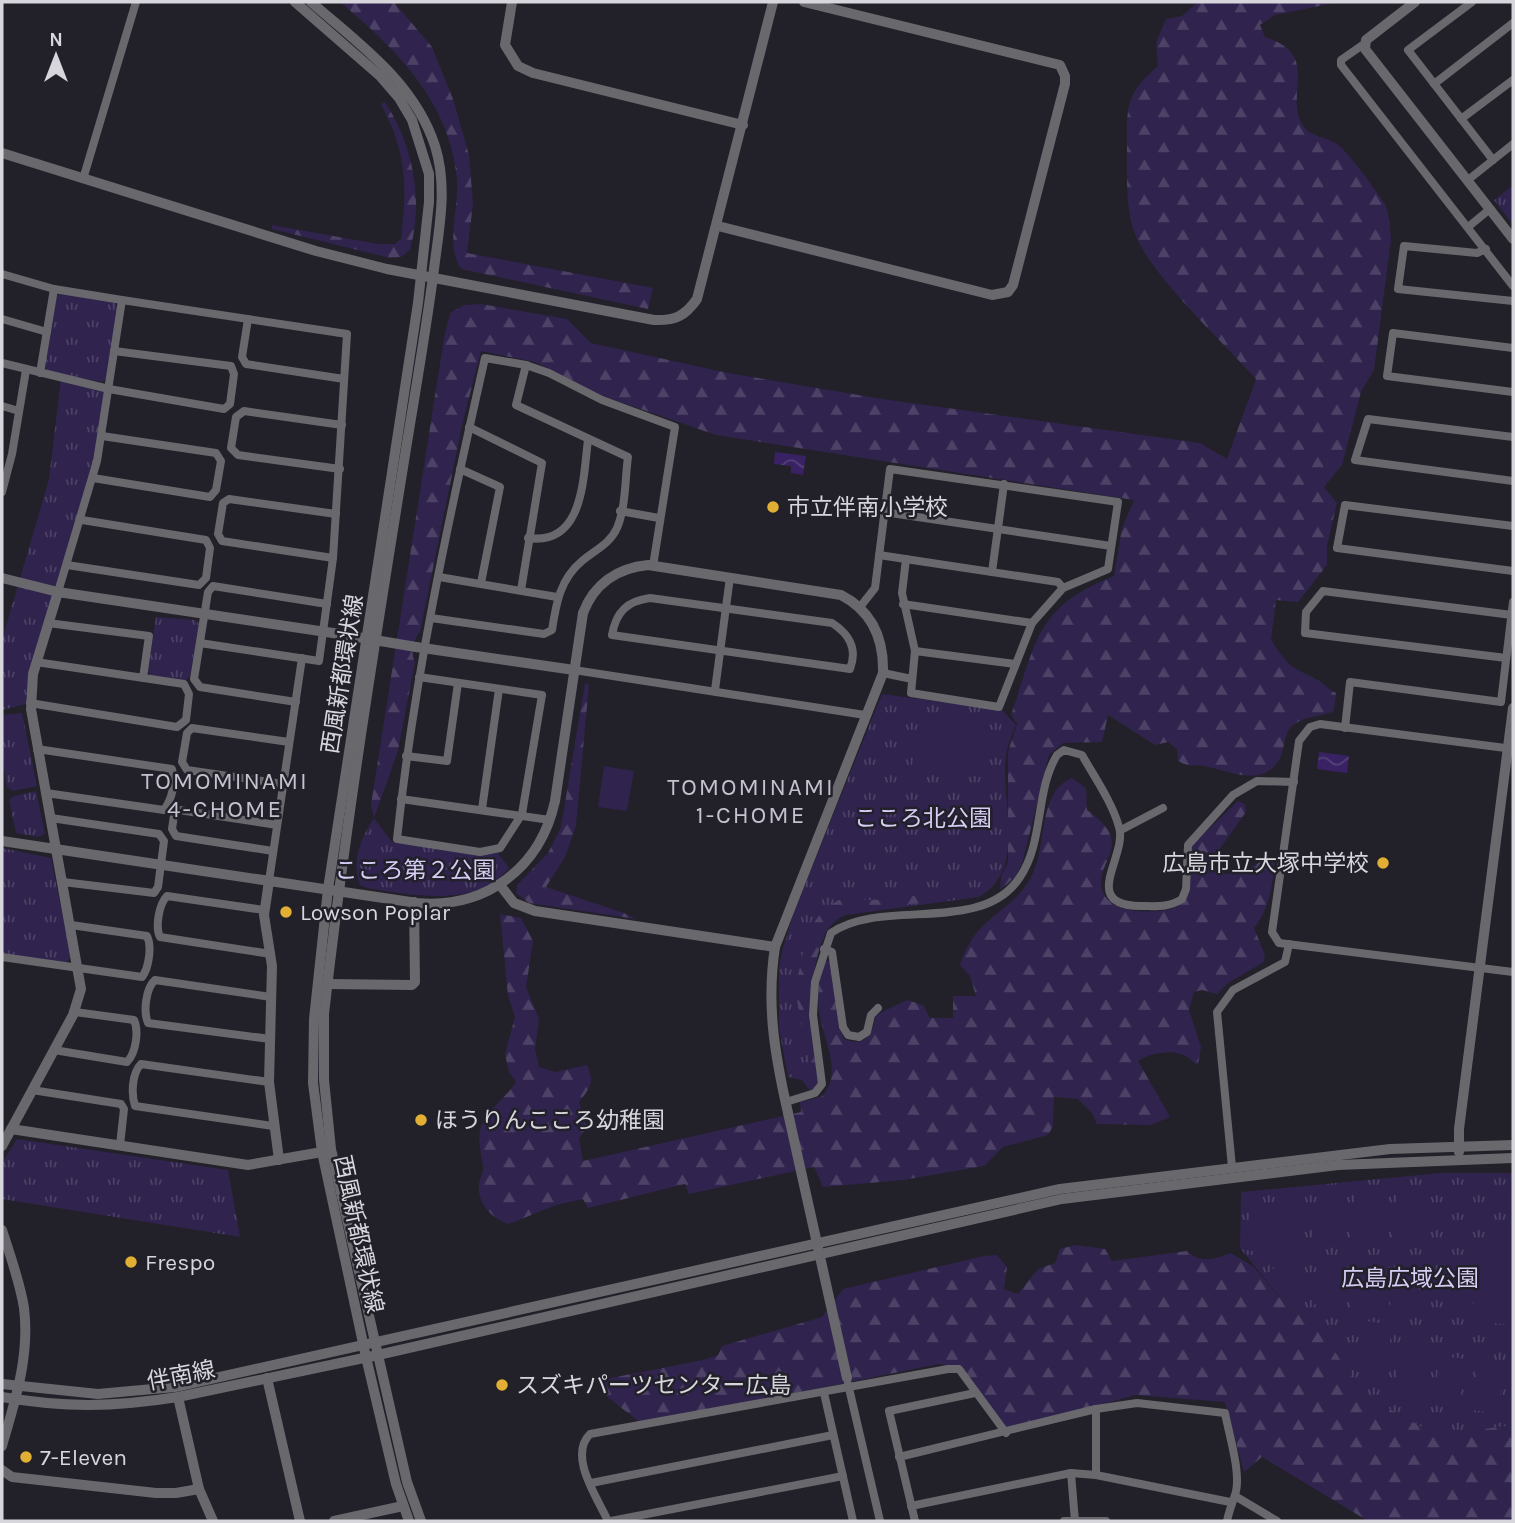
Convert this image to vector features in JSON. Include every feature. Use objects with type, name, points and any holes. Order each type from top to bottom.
[{"type":"street","points":[[83,179],[136,2]]},
{"type":"street","name":"西風新都環状線","points":[[295,2],[380,76],[412,120],[429,174],[422,275],[328,889],[314,1019],[313,1083],[322,1152],[366,1357],[409,1521]]},
{"type":"street","name":"西風新都環状線","points":[[311,2],[390,71],[424,121],[435,147],[441,174],[442,202],[433,276],[328,984],[324,1080],[331,1149],[407,1482],[421,1521]]},
{"type":"street","points":[[512,2],[505,45],[518,66],[533,73],[743,125]]},
{"type":"street","points":[[2,152],[316,251],[422,275],[667,320],[688,312],[697,299],[718,226],[773,2]]},
{"type":"street","points":[[718,226],[992,295],[1008,292],[1013,285],[1065,84],[1060,65],[804,2]]},
{"type":"street","points":[[1415,2],[1341,60],[1341,65],[1513,286]]},
{"type":"street","points":[[1472,2],[1408,50],[1493,160]]},
{"type":"street","points":[[1434,84],[1513,23]]},
{"type":"street","points":[[1364,44],[1513,239]]},
{"type":"street","points":[[1461,120],[1513,80]]},
{"type":"street","points":[[1468,180],[1513,144]]},
{"type":"street","points":[[1468,227],[1490,209]]},
{"type":"street","points":[[1486,250],[1477,253],[1404,246],[1398,289],[1513,302]]},
{"type":"street","points":[[2,274],[54,289],[347,334],[340,469],[327,604],[328,632],[319,661],[200,643]]},
{"type":"street","points":[[40,373],[54,289]]},
{"type":"street","points":[[2,1146],[75,1012],[81,989],[80,969],[30,703],[36,662],[93,478],[102,436],[122,300]]},
{"type":"street","points":[[2,319],[47,332]]},
{"type":"street","points":[[248,319],[242,357],[246,364],[344,379]]},
{"type":"street","points":[[1513,348],[1393,333],[1387,376],[1513,392]]},
{"type":"street","points":[[2,363],[109,389],[224,409],[230,404],[234,373],[231,366],[114,351]]},
{"type":"street","points":[[419,677],[542,695],[522,814],[500,848],[480,852],[397,839],[406,756],[419,677],[420,647],[431,618],[485,358],[526,365],[636,415],[675,427],[653,566]]},
{"type":"street","points":[[431,618],[544,635],[552,630],[557,597],[568,577],[580,562],[609,541],[618,526],[628,457],[516,405],[526,365]]},
{"type":"street","points":[[2,492],[12,454],[26,370]]},
{"type":"street","points":[[2,406],[19,411]]},
{"type":"street","points":[[340,469],[238,455],[231,448],[236,417],[244,411],[342,425]]},
{"type":"street","points":[[1513,437],[1368,419],[1355,460],[1513,481]]},
{"type":"street","points":[[469,427],[542,463],[521,590]]},
{"type":"street","points":[[93,478],[210,497],[216,490],[221,461],[216,453],[102,436]]},
{"type":"street","points":[[528,538],[552,535],[565,528],[573,519],[578,508],[588,440]]},
{"type":"street","points":[[2,451],[12,454]]},
{"type":"street","points":[[860,607],[875,588],[890,468],[1118,502],[1108,569],[1063,588],[1032,623],[999,707],[911,693],[915,651],[903,604],[906,559]]},
{"type":"street","points":[[460,469],[500,487],[481,583]]},
{"type":"street","points":[[992,572],[1004,484]]},
{"type":"street","points":[[333,558],[222,541],[218,534],[223,503],[229,499],[336,514]]},
{"type":"street","points":[[1513,526],[1345,505],[1337,548],[1513,570]]},
{"type":"street","points":[[620,511],[659,518]]},
{"type":"street","points":[[884,512],[1111,546]]},
{"type":"street","points":[[67,565],[199,585],[206,578],[210,548],[206,540],[82,520]]},
{"type":"street","points":[[879,555],[1058,582],[1063,588]]},
{"type":"street","points":[[2,841],[414,902],[460,901],[500,885],[533,855],[550,820],[583,613],[604,582],[620,571],[653,566],[827,592],[860,607],[877,633],[883,655],[883,673],[775,947],[769,1013],[786,1102],[880,1521]]},
{"type":"street","points":[[439,577],[557,597]]},
{"type":"street","points":[[715,690],[730,577]]},
{"type":"street","points":[[2,578],[58,592],[715,690],[865,715]]},
{"type":"street","points":[[296,702],[200,687],[194,679],[208,592],[214,586],[327,604]]},
{"type":"street","points":[[1506,658],[1305,633],[1306,612],[1324,591],[1512,615]]},
{"type":"street","points":[[650,598],[832,623],[845,632],[852,645],[853,660],[850,669],[721,649],[612,635],[615,620],[622,608],[635,600],[650,598]]},
{"type":"street","points":[[1345,728],[1350,682],[1501,702],[1511,638],[1513,603]]},
{"type":"street","points":[[903,604],[1032,623]]},
{"type":"street","points":[[48,624],[149,636],[143,678]]},
{"type":"street","points":[[915,651],[1015,664]]},
{"type":"street","points":[[279,1160],[269,1082],[271,954],[264,910],[302,658]]},
{"type":"street","points":[[30,703],[177,727],[186,720],[188,695],[184,684],[36,662]]},
{"type":"street","points":[[883,673],[912,679]]},
{"type":"street","points":[[406,756],[447,761],[458,683]]},
{"type":"street","points":[[482,809],[499,689]]},
{"type":"street","points":[[1459,1159],[1513,708]]},
{"type":"street","points":[[1510,749],[1320,724],[1310,727],[1303,733],[1272,932],[1279,943],[1513,972]]},
{"type":"street","points":[[283,784],[187,770],[181,762],[187,733],[192,728],[289,742]]},
{"type":"street","points":[[37,749],[172,769],[174,777],[170,802],[163,810],[46,793]]},
{"type":"street","points":[[786,1102],[815,1094],[822,1084],[813,1015],[815,982],[831,933],[842,926],[977,907],[998,900],[1011,891],[1030,857],[1052,762],[1064,750],[1082,755],[1121,830],[1117,855],[1109,873],[1111,895],[1119,903],[1131,906],[1174,904],[1182,899],[1186,889],[1188,845],[1233,795],[1257,782],[1294,782]]},
{"type":"street","points":[[401,799],[550,820]]},
{"type":"street","points":[[1121,830],[1163,808]]},
{"type":"street","points":[[273,851],[176,836],[172,829],[174,815],[179,810],[277,825]]},
{"type":"street","points":[[51,818],[159,834],[164,841],[158,887],[153,893],[63,882]]},
{"type":"street","points":[[500,885],[514,903],[535,912],[775,947]]},
{"type":"street","points":[[264,910],[167,896],[162,900],[158,931],[160,937],[271,954]]},
{"type":"street","points":[[328,984],[412,985],[415,982],[414,902]]},
{"type":"street","points":[[2,957],[142,977],[145,973],[150,942],[147,936],[71,925]]},
{"type":"street","points":[[1232,1167],[1217,1012],[1233,990],[1285,962],[1289,944]]},
{"type":"street","points":[[824,949],[832,952],[843,1027],[848,1035],[856,1037],[867,1032],[871,1015],[878,1008]]},
{"type":"street","points":[[270,1039],[148,1023],[144,1016],[150,985],[155,980],[271,997]]},
{"type":"street","points":[[54,1050],[127,1062],[132,1056],[137,1027],[134,1020],[75,1012]]},
{"type":"street","points":[[269,1082],[141,1064],[135,1070],[132,1098],[135,1106],[273,1126]]},
{"type":"street","points":[[32,1090],[121,1104],[124,1110],[120,1146]]},
{"type":"street","points":[[11,1129],[248,1165],[322,1152]]},
{"type":"street","name":"伴南線","points":[[2,1384],[19,1388],[98,1394],[175,1387],[363,1342],[1029,1195],[1106,1181],[1390,1149],[1513,1145]]},
{"type":"street","name":"伴南線","points":[[2,1397],[85,1407],[124,1405],[178,1397],[379,1355],[1062,1199],[1338,1165],[1513,1158]]},
{"type":"street","points":[[2,1230],[23,1306],[25,1346],[19,1388],[2,1446]]},
{"type":"street","points":[[843,1476],[610,1521],[580,1452],[583,1441],[590,1434],[824,1393],[848,1383],[959,1369],[1006,1433]]},
{"type":"street","points":[[268,1378],[300,1521]]},
{"type":"street","points":[[824,1393],[852,1521]]},
{"type":"street","points":[[915,1521],[889,1411],[975,1393]]},
{"type":"street","points":[[178,1397],[199,1489],[213,1521]]},
{"type":"street","points":[[899,1457],[1096,1409],[1137,1403],[1225,1413],[1237,1469],[1227,1521]]},
{"type":"street","points":[[1096,1409],[1096,1475]]},
{"type":"street","points":[[592,1483],[833,1435]]},
{"type":"street","points":[[2,1470],[12,1477],[156,1493],[199,1489]]},
{"type":"street","points":[[911,1506],[1070,1474],[1096,1475],[1233,1499],[1277,1521]]},
{"type":"street","points":[[1070,1474],[1075,1520]]},
{"type":"street","points":[[334,1521],[403,1506]]},
{"type":"street","points":[[1064,1521],[1106,1521]]},
{"type":"green space","points":[[340,2],[394,2],[432,47],[453,99],[469,155],[473,204],[467,253],[653,288],[648,309],[461,269],[456,259],[453,238],[457,180],[453,152],[444,126],[432,102],[400,59]]},
{"type":"green space","points":[[1198,2],[1339,2],[1275,15],[1260,25],[1265,37],[1282,45],[1292,54],[1297,65],[1298,115],[1304,127],[1310,133],[1342,148],[1380,198],[1389,216],[1391,240],[1374,370],[1361,392],[1342,465],[1324,487],[1337,503],[1327,546],[1327,565],[1298,602],[1276,600],[1271,640],[1291,665],[1336,693],[1334,711],[1293,725],[1287,733],[1279,760],[1272,768],[1264,773],[1246,776],[1182,763],[1178,761],[1177,749],[1168,742],[1155,745],[1108,715],[1102,742],[1063,743],[1049,755],[1022,864],[1015,877],[1000,890],[1001,876],[1008,862],[1008,752],[1017,724],[1011,715],[1027,666],[1043,629],[1054,614],[1068,600],[1114,576],[1122,528],[1134,500],[716,435],[603,396],[535,362],[481,351],[463,421],[420,632],[413,647],[415,662],[398,751],[374,818],[371,805],[444,338],[450,313],[464,305],[481,304],[567,319],[591,343],[728,373],[882,399],[1200,443],[1227,459],[1256,379],[1176,294],[1148,258],[1134,231],[1128,197],[1127,124],[1133,94],[1158,66],[1156,42],[1166,19],[1182,16]]},
{"type":"green space","points":[[385,102],[403,136],[413,173],[416,212],[410,250],[401,257],[390,258],[272,229],[272,225],[378,244],[395,244],[401,239],[403,170],[396,138],[381,104]]},
{"type":"green space","points":[[1513,185],[1513,225],[1494,200]]},
{"type":"green space","points":[[59,294],[114,302],[118,307],[107,379],[102,382],[49,372],[45,368],[54,298]]},
{"type":"green space","points":[[61,378],[109,389],[90,491],[37,658],[30,703],[2,710],[2,640],[49,479]]},
{"type":"green space","points":[[156,617],[195,620],[199,624],[190,676],[186,681],[151,676],[148,671]]},
{"type":"green space","points":[[585,683],[589,684],[576,826],[565,857],[546,887],[636,919],[529,903],[516,893],[517,885],[548,853],[561,827]]},
{"type":"green space","name":"こころ北公園","points":[[882,694],[1002,710],[1016,725],[1006,756],[1009,833],[1007,852],[1003,869],[994,885],[979,897],[846,915],[831,926],[821,944],[815,966],[813,991],[819,1083],[811,1092],[802,1080],[788,1077],[779,1028],[779,968],[782,951],[794,912]]},
{"type":"green space","points":[[22,713],[37,786],[13,791],[7,787],[2,759],[2,715]]},
{"type":"green space","points":[[919,718],[987,728],[980,777],[912,766]]},
{"type":"green space","points":[[604,766],[634,771],[627,811],[598,807]]},
{"type":"green space","points":[[1072,778],[1086,788],[1087,810],[1103,824],[1111,838],[1112,847],[1102,874],[1101,886],[1110,902],[1119,907],[1159,911],[1181,904],[1189,891],[1193,844],[1238,801],[1245,804],[1246,812],[1216,854],[1218,869],[1226,874],[1243,872],[1270,856],[1275,858],[1267,904],[1254,928],[1265,955],[1264,962],[1228,983],[1217,994],[1202,990],[1194,992],[1189,1010],[1201,1047],[1198,1065],[1183,1055],[1170,1052],[1156,1053],[1138,1061],[1170,1117],[1151,1125],[1097,1124],[1092,1113],[1078,1099],[1054,1097],[1053,1126],[1048,1135],[1003,1147],[984,1166],[903,1180],[823,1187],[814,1167],[689,1194],[685,1184],[588,1208],[583,1199],[556,1205],[509,1224],[487,1210],[479,1191],[483,1168],[479,1141],[481,1128],[487,1115],[516,1082],[509,1072],[505,1054],[515,1017],[508,996],[500,914],[521,918],[533,941],[526,987],[539,1019],[535,1049],[539,1067],[555,1072],[587,1065],[591,1076],[590,1085],[579,1102],[587,1128],[579,1138],[583,1161],[801,1112],[800,1102],[821,1097],[831,1078],[832,1067],[818,1005],[820,979],[825,961],[829,961],[832,969],[839,1028],[844,1039],[858,1042],[867,1038],[876,1015],[907,1000],[923,1005],[930,1018],[953,1018],[953,996],[976,996],[970,976],[960,965],[967,948],[985,924],[1025,887],[1037,861],[1048,806],[1061,785]]},
{"type":"green space","points":[[36,791],[45,834],[38,837],[16,833],[9,800],[14,796]]},
{"type":"green space","name":"こころ第２公園","points":[[374,818],[392,842],[482,855],[497,852],[509,868],[495,881],[461,894],[423,896],[367,888],[360,885],[357,876],[357,858],[361,841]]},
{"type":"green space","points":[[2,848],[51,858],[71,957],[66,963],[2,954]]},
{"type":"green space","points":[[930,893],[943,898],[943,901],[858,911],[837,918],[829,927],[812,977],[810,1009],[817,1073],[811,1072],[795,990],[805,943],[813,924],[825,908],[839,900],[890,900]]},
{"type":"green space","points":[[17,1139],[228,1170],[240,1237],[2,1199],[2,1163]]},
{"type":"green space","name":"広島広域公園","points":[[1441,1173],[1513,1173],[1513,1425],[1461,1432],[1430,1432],[1363,1394],[1321,1331],[1286,1305],[1240,1248],[1241,1192]]},
{"type":"green space","points":[[1318,1190],[1344,1194],[1338,1243],[1312,1240]]},
{"type":"green space","points":[[1356,1195],[1383,1199],[1376,1248],[1350,1245]]},
{"type":"green space","points":[[1398,1196],[1424,1200],[1418,1248],[1392,1245]]},
{"type":"green space","points":[[1251,1201],[1303,1208],[1296,1257],[1245,1250]]},
{"type":"green space","points":[[1496,1234],[1513,1237],[1513,1325],[1484,1322],[1473,1307],[1481,1246]]},
{"type":"green space","points":[[1075,1245],[1105,1249],[1112,1261],[1187,1251],[1203,1259],[1231,1253],[1254,1267],[1286,1305],[1321,1331],[1363,1394],[1430,1432],[1461,1432],[1513,1425],[1513,1521],[1368,1521],[1262,1457],[1244,1472],[1225,1402],[1135,1395],[1010,1431],[986,1408],[963,1371],[938,1364],[642,1424],[605,1395],[600,1384],[611,1378],[703,1360],[718,1355],[722,1346],[822,1317],[843,1289],[984,1256],[997,1255],[1007,1267],[1004,1289],[1018,1294],[1038,1269],[1055,1263],[1060,1249]]},
{"type":"green space","points":[[1318,1255],[1345,1258],[1338,1307],[1312,1304]]},
{"type":"green space","points":[[1286,1258],[1309,1286],[1290,1302],[1267,1274]]},
{"type":"green space","points":[[1357,1260],[1383,1263],[1377,1312],[1351,1309]]},
{"type":"green space","points":[[1395,1265],[1421,1268],[1415,1317],[1389,1314]]},
{"type":"green space","points":[[1366,1321],[1392,1325],[1386,1374],[1360,1370]]},
{"type":"green space","points":[[1401,1351],[1427,1354],[1421,1403],[1395,1400]]},
{"type":"green space","points":[[1440,1356],[1466,1359],[1459,1408],[1433,1405]]},
{"type":"green space","points":[[1478,1361],[1504,1364],[1498,1413],[1471,1410]]},
{"type":"water","points":[[775,452],[806,456],[803,475],[791,473],[791,466],[774,464]]},
{"type":"water","points":[[1319,752],[1349,756],[1347,773],[1317,769]]},
{"type":"place","name":"市立伴南小学校","points":[[773,507]]},
{"type":"place","name":"広島市立大塚中学校","points":[[1383,863]]},
{"type":"place","name":"Lowson Poplar","points":[[286,912]]},
{"type":"place","name":"ほうりんこころ幼稚園","points":[[421,1120]]},
{"type":"place","name":"Frespo","points":[[131,1262]]},
{"type":"place","name":"スズキパーツセンター広島","points":[[502,1385]]},
{"type":"place","name":"7-Eleven","points":[[26,1457]]},
{"type":"district","name":"TOMOMINAMI 4-CHOME","points":[[225,795]]},
{"type":"district","name":"TOMOMINAMI 1-CHOME","points":[[751,801]]}]
